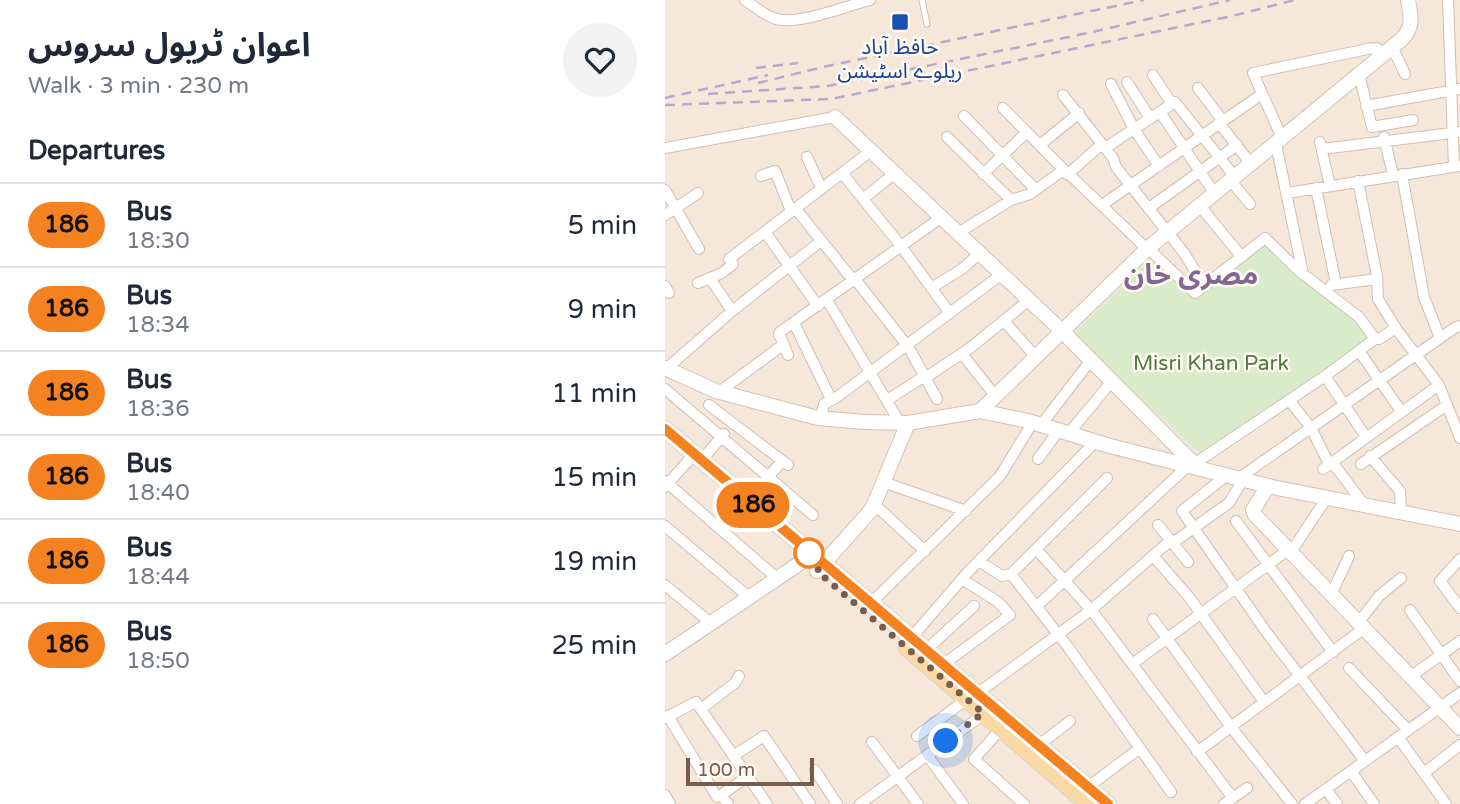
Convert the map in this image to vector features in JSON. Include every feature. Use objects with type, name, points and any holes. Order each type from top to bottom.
[{"type":"main road","points":[[665,429],[694,461],[814,563],[1108,804]]},
{"type":"main road","points":[[665,442],[748,501],[814,563],[944,664],[973,696],[983,713],[1088,804]]},
{"type":"street","points":[[745,0],[772,18],[784,20],[870,0]]},
{"type":"street","points":[[980,411],[1147,249],[1387,52],[1410,28],[1412,21],[1408,0]]},
{"type":"street","points":[[1287,193],[1457,166],[1455,89],[1447,0]]},
{"type":"street","points":[[1448,32],[1460,33]]},
{"type":"street","points":[[1303,274],[1279,141],[1253,73],[1377,48],[1387,52],[1405,74]]},
{"type":"street","points":[[1153,75],[1172,104]]},
{"type":"street","points":[[1359,75],[1372,127],[1413,120]]},
{"type":"street","points":[[1127,82],[1184,147],[1215,194]]},
{"type":"street","points":[[1111,84],[1134,130],[1159,166]]},
{"type":"street","points":[[1198,88],[1251,164]]},
{"type":"street","points":[[1366,106],[1455,89]]},
{"type":"street","points":[[1102,205],[1262,94]]},
{"type":"street","points":[[1063,95],[1184,253],[1204,285]]},
{"type":"street","points":[[958,233],[1011,200],[1022,198],[1036,190],[1058,173],[1068,173],[1103,146],[1134,130],[1175,102],[1220,158],[1250,204]]},
{"type":"street","points":[[1003,107],[1068,173],[1195,293],[1265,238],[1303,274],[1359,317],[1375,339]]},
{"type":"street","points":[[1040,145],[1079,113]]},
{"type":"street","points":[[964,116],[1036,190]]},
{"type":"street","points":[[665,148],[835,117],[1061,330],[1193,465]]},
{"type":"street","points":[[1381,126],[1397,175],[1424,298],[1440,338]]},
{"type":"street","points":[[983,174],[1027,132]]},
{"type":"street","points":[[1330,186],[1321,146],[1456,132]]},
{"type":"street","points":[[947,136],[1011,200]]},
{"type":"street","points":[[1149,208],[1237,145]]},
{"type":"street","points":[[698,283],[722,273],[733,264],[729,259],[871,150]]},
{"type":"street","points":[[807,157],[821,188]]},
{"type":"street","points":[[761,176],[775,172],[793,210],[854,279],[906,344],[937,400]]},
{"type":"street","points":[[842,173],[901,246],[949,312]]},
{"type":"street","points":[[863,199],[895,173]]},
{"type":"street","points":[[1358,181],[1377,279],[1378,299],[1439,385],[1460,438]]},
{"type":"street","points":[[1317,188],[1336,284]]},
{"type":"street","points":[[665,190],[699,249]]},
{"type":"street","points":[[665,215],[698,193]]},
{"type":"street","points":[[1200,206],[1241,256]]},
{"type":"street","points":[[788,355],[779,334],[942,217]]},
{"type":"street","points":[[765,232],[789,266],[823,303],[904,423]]},
{"type":"street","points":[[821,241],[732,311],[665,369],[718,391],[821,418],[904,423],[980,411],[1268,486],[1460,524]]},
{"type":"street","points":[[932,288],[979,253]]},
{"type":"street","points":[[821,418],[824,404],[1002,274]]},
{"type":"street","points":[[710,278],[732,311]]},
{"type":"street","points":[[1320,286],[1377,279]]},
{"type":"street","points":[[887,400],[962,354],[1029,300]]},
{"type":"street","points":[[1004,321],[1036,357]]},
{"type":"street","points":[[794,323],[831,399]]},
{"type":"street","points":[[1365,761],[1236,589],[1182,511],[1236,478],[1460,326]]},
{"type":"street","points":[[1037,606],[1193,465],[1375,339],[1396,328]]},
{"type":"street","points":[[699,418],[718,391],[783,344]]},
{"type":"street","points":[[1359,351],[1401,411]]},
{"type":"street","points":[[962,354],[996,397]]},
{"type":"street","points":[[870,604],[1000,475],[1037,424],[1091,360]]},
{"type":"street","points":[[1325,376],[1366,437]]},
{"type":"street","points":[[1038,459],[1112,381]]},
{"type":"street","points":[[1328,465],[1439,385]]},
{"type":"street","points":[[665,390],[813,514]]},
{"type":"street","points":[[1289,400],[1311,428],[1328,465],[1366,507]]},
{"type":"street","points":[[709,405],[785,463],[748,501]]},
{"type":"street","points":[[1360,464],[1447,405]]},
{"type":"street","points":[[733,423],[721,437],[666,484],[778,579]]},
{"type":"street","points":[[667,649],[712,624],[778,579],[814,563],[860,526],[874,504],[904,423]]},
{"type":"street","points":[[911,638],[979,561],[1095,442]]},
{"type":"street","points":[[1370,456],[1400,491],[1401,513]]},
{"type":"street","points":[[979,561],[1002,576],[1011,574],[1107,478]]},
{"type":"street","points":[[917,736],[1059,635],[1172,541],[1234,497],[1236,478]]},
{"type":"street","points":[[883,482],[966,511]]},
{"type":"street","points":[[1256,516],[1253,510],[1268,486]]},
{"type":"street","points":[[1234,497],[1256,516],[1460,728]]},
{"type":"street","points":[[1132,664],[1289,551],[1326,499]]},
{"type":"street","points":[[874,504],[925,551]]},
{"type":"street","points":[[1256,516],[1240,525],[1333,652]]},
{"type":"street","points":[[1158,525],[1188,562]]},
{"type":"street","points":[[665,526],[750,598]]},
{"type":"street","points":[[1037,550],[1091,610],[1196,752],[1207,766],[1210,766],[1228,801],[1247,788]]},
{"type":"street","points":[[1153,556],[1201,615],[1264,702]]},
{"type":"street","points":[[1331,595],[1349,556]]},
{"type":"street","points":[[1460,558],[1440,581],[1460,608]]},
{"type":"street","points":[[1011,574],[1059,635],[1171,792]]},
{"type":"street","points":[[1196,752],[1333,652],[1361,626],[1379,596],[1401,578]]},
{"type":"street","points":[[944,664],[1010,615],[998,603],[963,579]]},
{"type":"street","points":[[665,585],[712,624]]},
{"type":"street","points":[[943,601],[962,617]]},
{"type":"street","points":[[926,650],[974,606]]},
{"type":"street","points":[[1410,610],[1460,681]]},
{"type":"street","points":[[1153,619],[1231,727],[1292,804]]},
{"type":"street","points":[[1410,677],[1460,641]]},
{"type":"street","points":[[1349,668],[1408,730]]},
{"type":"street","points":[[701,709],[735,683],[739,676]]},
{"type":"street","points":[[1305,804],[1460,693]]},
{"type":"street","points":[[747,776],[725,799],[717,797],[666,717],[696,702],[767,804]]},
{"type":"street","points":[[866,802],[983,713]]},
{"type":"street","points":[[1039,745],[1070,721]]},
{"type":"street","points":[[1001,729],[974,759],[1024,804]]},
{"type":"street","points":[[733,756],[764,736],[810,804]]},
{"type":"street","points":[[1398,737],[1447,804]]},
{"type":"street","points":[[872,742],[918,804]]},
{"type":"street","points":[[1424,773],[1460,745]]},
{"type":"street","points":[[1088,787],[1140,748]]},
{"type":"street","points":[[927,755],[963,804]]},
{"type":"street","points":[[815,770],[837,804]]},
{"type":"street","points":[[1350,771],[1374,804]]},
{"type":"street","points":[[1326,789],[1337,804]]},
{"type":"street","points":[[665,795],[670,804]]},
{"type":"lane","points":[[922,0],[927,24]]},
{"type":"shaded area","points":[[665,0],[1460,0],[1460,804],[665,804]]},
{"type":"green space","name":"Misri Khan Park","points":[[1265,242],[1353,315],[1371,338],[1201,454],[1072,335],[1152,257],[1195,295]]},
{"type":"railway","points":[[758,83],[1144,0]]},
{"type":"railway","points":[[708,94],[828,86],[1088,33],[1230,0]]},
{"type":"railway","points":[[665,105],[831,99],[1232,16],[1295,0]]},
{"type":"railway","points":[[756,68],[798,63]]},
{"type":"railway","points":[[665,98],[768,75]]},
{"type":"bus line","name":"186","points":[[665,429],[1108,804]]},
{"type":"place","name":"حافظ آباد ریلوے اسٹیشن","points":[[900,22]]},
{"type":"district","name":"مصری خان","points":[[1191,275]]},
{"type":"route","points":[[809,553],[823,564],[817,571],[983,713],[946,741]]}]
